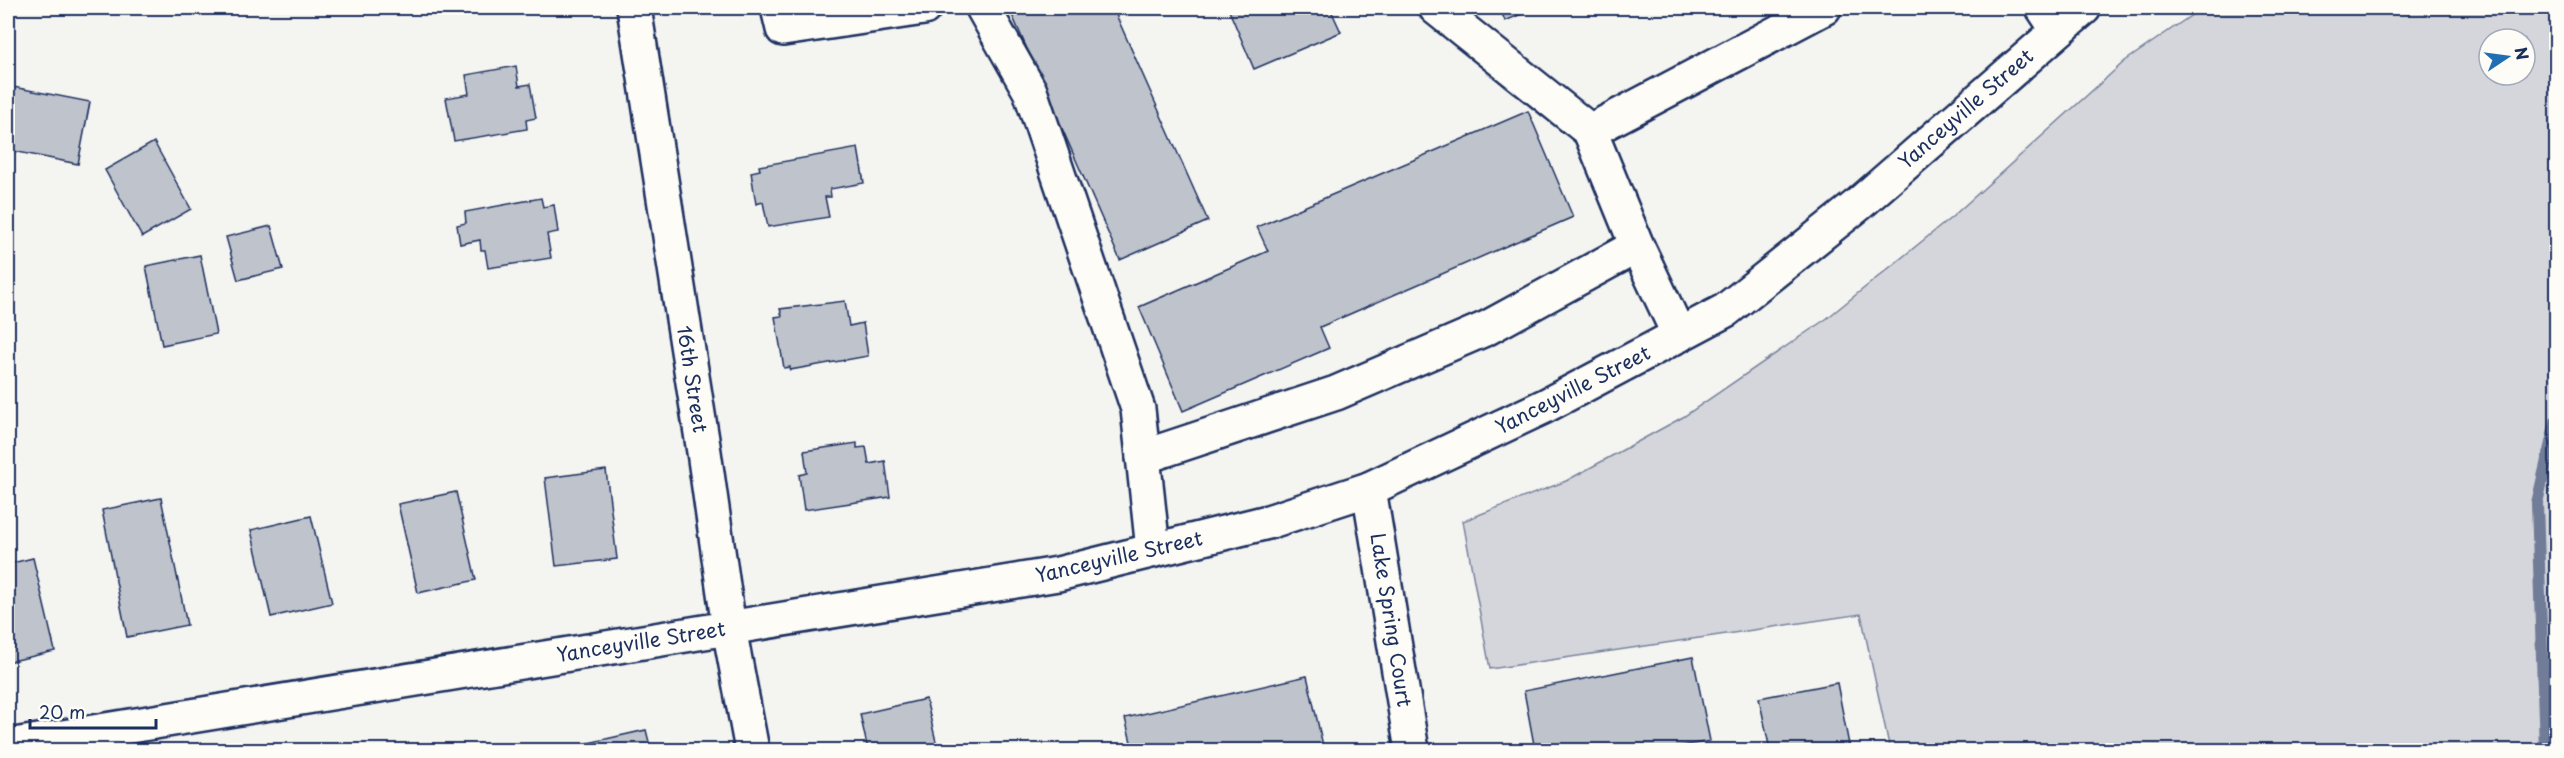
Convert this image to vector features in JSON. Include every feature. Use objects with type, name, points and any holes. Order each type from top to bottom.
[{"type":"main road","name":"16th Street","points":[[633,8],[706,464],[729,628],[752,750]]},
{"type":"main road","points":[[778,8],[783,29],[924,8]]},
{"type":"main road","points":[[983,8],[1030,91],[1138,409],[1153,550]]},
{"type":"main road","points":[[1436,8],[1590,131],[1636,246],[1679,335]]},
{"type":"main road","points":[[1590,131],[1824,8]]},
{"type":"main road","name":"Yanceyville Street","points":[[8,746],[1058,574],[1268,522],[1369,489],[1545,406],[1726,310],[1859,204],[2050,18],[2084,8]]},
{"type":"main road","points":[[1143,457],[1336,393],[1486,328],[1636,246]]},
{"type":"main road","name":"Lake Spring Court","points":[[1369,489],[1412,750]]},
{"type":"shaded area","points":[[2202,8],[2556,8],[2556,750],[1890,750],[1861,614],[1490,669],[1463,521],[1566,481],[1683,417],[1826,319],[1952,217],[2125,61]]},
{"type":"building","points":[[1009,8],[1113,8],[1208,221],[1120,260]]},
{"type":"building","points":[[1228,8],[1330,8],[1341,32],[1254,69]]},
{"type":"building","points":[[1500,8],[1536,8],[1505,21]]},
{"type":"building","points":[[516,66],[519,86],[530,84],[536,118],[526,120],[527,129],[454,141],[446,98],[469,94],[466,75]]},
{"type":"building","points":[[8,86],[90,102],[78,164],[8,150]]},
{"type":"building","points":[[1528,111],[1573,217],[1320,327],[1329,348],[1183,411],[1139,307],[1268,251],[1257,227]]},
{"type":"building","points":[[154,142],[191,209],[142,237],[105,170]]},
{"type":"building","points":[[858,148],[864,183],[830,189],[831,197],[825,197],[829,217],[768,227],[763,202],[756,204],[751,172],[760,170],[759,166]]},
{"type":"building","points":[[541,198],[543,207],[554,205],[558,232],[547,234],[551,258],[488,268],[485,250],[481,250],[480,240],[460,244],[457,225],[466,223],[465,212]]},
{"type":"building","points":[[271,226],[283,269],[238,280],[226,237]]},
{"type":"building","points":[[200,255],[216,334],[162,345],[146,266]]},
{"type":"building","points":[[845,301],[849,326],[863,323],[868,356],[790,370],[790,367],[784,368],[775,317],[782,316],[780,309]]},
{"type":"building","points":[[857,443],[857,448],[866,447],[869,464],[885,461],[890,497],[804,510],[799,475],[807,473],[804,451]]},
{"type":"building","points":[[606,470],[617,559],[556,566],[545,478]]},
{"type":"building","points":[[456,492],[476,580],[418,593],[398,504]]},
{"type":"building","points":[[161,498],[187,625],[127,637],[102,510]]},
{"type":"building","points":[[311,516],[332,603],[271,617],[251,530]]},
{"type":"building","points":[[33,558],[55,651],[8,662],[8,564]]},
{"type":"building","points":[[1693,657],[1710,741],[1660,750],[1535,750],[1524,691]]},
{"type":"building","points":[[1307,676],[1324,750],[1133,750],[1125,718]]},
{"type":"building","points":[[1837,683],[1850,750],[1770,750],[1759,698]]},
{"type":"building","points":[[926,699],[938,750],[868,750],[860,714]]},
{"type":"building","points":[[646,730],[651,750],[590,750],[588,743]]},
{"type":"waterway","points":[[2545,750],[2537,503],[2556,421]]}]
